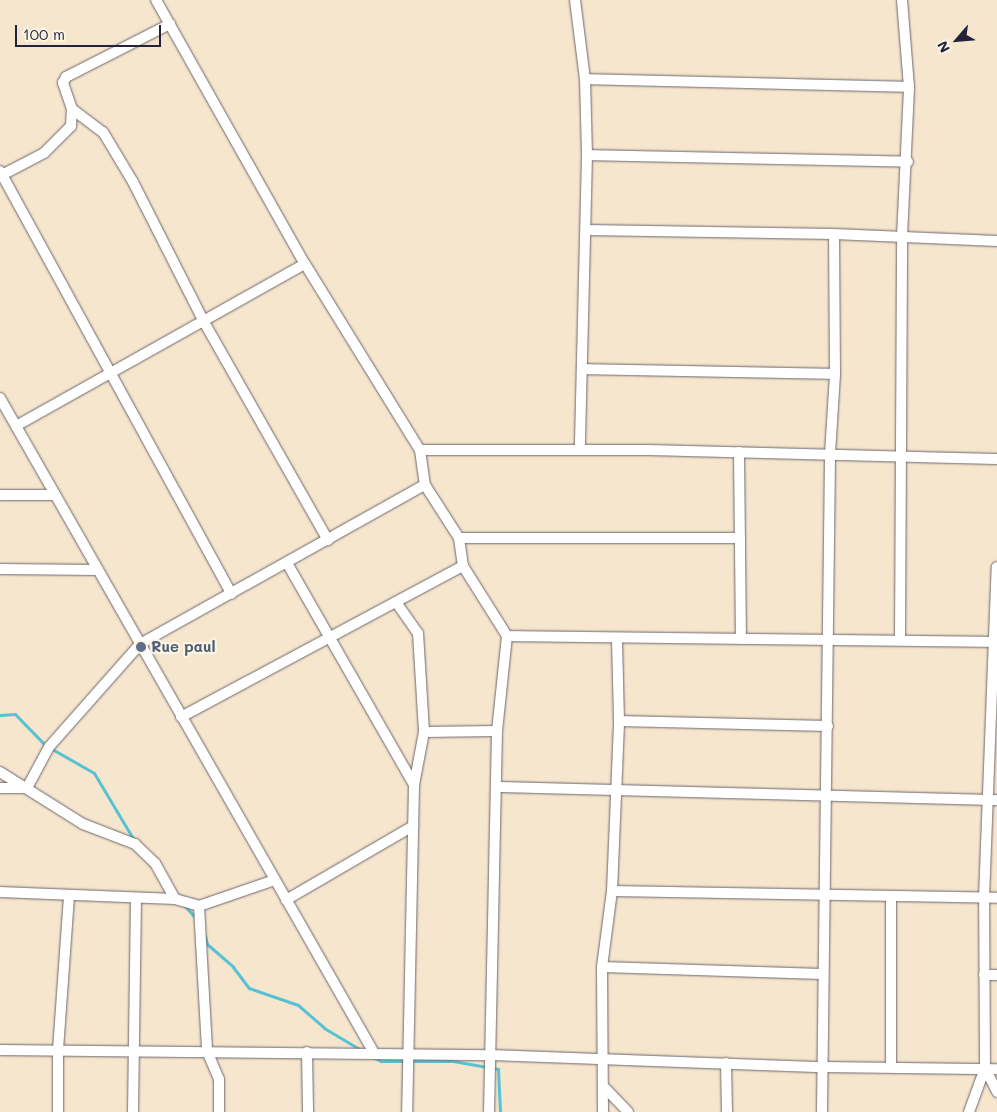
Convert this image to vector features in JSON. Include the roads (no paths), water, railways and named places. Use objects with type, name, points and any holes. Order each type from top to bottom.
[{"type":"street","points":[[156,0],[305,264],[420,450],[425,486],[459,538],[464,566],[506,636],[497,731],[489,1112]]},
{"type":"street","points":[[575,0],[585,79],[587,156],[580,449]]},
{"type":"street","points":[[900,638],[902,237],[908,162],[909,87],[902,0]]},
{"type":"street","points":[[170,24],[66,77],[63,83],[72,110],[71,126],[44,153],[1,174],[232,594]]},
{"type":"street","points":[[585,79],[909,87]]},
{"type":"street","points":[[72,110],[104,132],[133,182],[204,322],[328,540]]},
{"type":"street","points":[[587,156],[908,162]]},
{"type":"street","points":[[586,230],[834,234],[997,241]]},
{"type":"street","points":[[822,1112],[822,974],[827,897],[825,796],[828,726],[830,454],[835,374],[834,234]]},
{"type":"street","points":[[16,426],[305,264]]},
{"type":"street","points":[[582,369],[835,374]]},
{"type":"street","points":[[0,398],[374,1053]]},
{"type":"street","points":[[420,450],[580,449],[997,459]]},
{"type":"street","points":[[739,452],[742,640]]},
{"type":"street","points":[[27,788],[49,747],[140,644],[425,486]]},
{"type":"street","points":[[0,496],[55,495]]},
{"type":"street","points":[[459,538],[740,538]]},
{"type":"street","points":[[287,563],[414,785]]},
{"type":"street","points":[[182,716],[464,566]]},
{"type":"street","points":[[969,1112],[984,1068],[984,898],[992,800],[997,568]]},
{"type":"street","points":[[0,569],[98,570]]},
{"type":"street","points":[[396,602],[418,633],[424,732],[414,785],[407,1112]]},
{"type":"street","points":[[506,636],[742,640],[900,638],[994,642]]},
{"type":"street","points":[[603,1112],[601,1058],[602,967],[612,891],[619,721],[617,638]]},
{"type":"street","points":[[619,721],[828,726]]},
{"type":"street","points":[[424,732],[497,731]]},
{"type":"street","points":[[0,772],[83,824],[135,844],[154,863],[175,899]]},
{"type":"street","points":[[496,787],[616,792],[992,800]]},
{"type":"street","points":[[0,788],[27,788]]},
{"type":"street","points":[[286,900],[413,826]]},
{"type":"street","points":[[0,892],[175,899],[199,906],[275,880]]},
{"type":"street","points":[[612,891],[827,897],[997,898]]},
{"type":"street","points":[[58,1112],[58,1050],[69,894]]},
{"type":"street","points":[[133,1112],[136,898]]},
{"type":"street","points":[[890,1067],[891,898]]},
{"type":"street","points":[[199,906],[207,1051],[219,1079],[219,1112]]},
{"type":"street","points":[[602,967],[822,974]]},
{"type":"street","points":[[984,975],[997,976]]},
{"type":"street","points":[[0,1050],[490,1054],[822,1067],[997,1068]]},
{"type":"street","points":[[307,1052],[308,1112]]},
{"type":"street","points":[[726,1063],[727,1112]]},
{"type":"street","points":[[984,1068],[997,1092]]},
{"type":"street","points":[[603,1086],[628,1112]]},
{"type":"waterway","points":[[0,715],[15,714],[45,745],[94,773],[134,840]]},
{"type":"waterway","points":[[185,906],[197,920]]},
{"type":"waterway","points":[[205,936],[207,944],[233,967],[249,988],[298,1005],[324,1028],[361,1050]]},
{"type":"waterway","points":[[373,1057],[381,1061],[453,1061],[498,1069],[500,1112]]},
{"type":"place","name":"Rue paul","points":[[141,647]]}]
